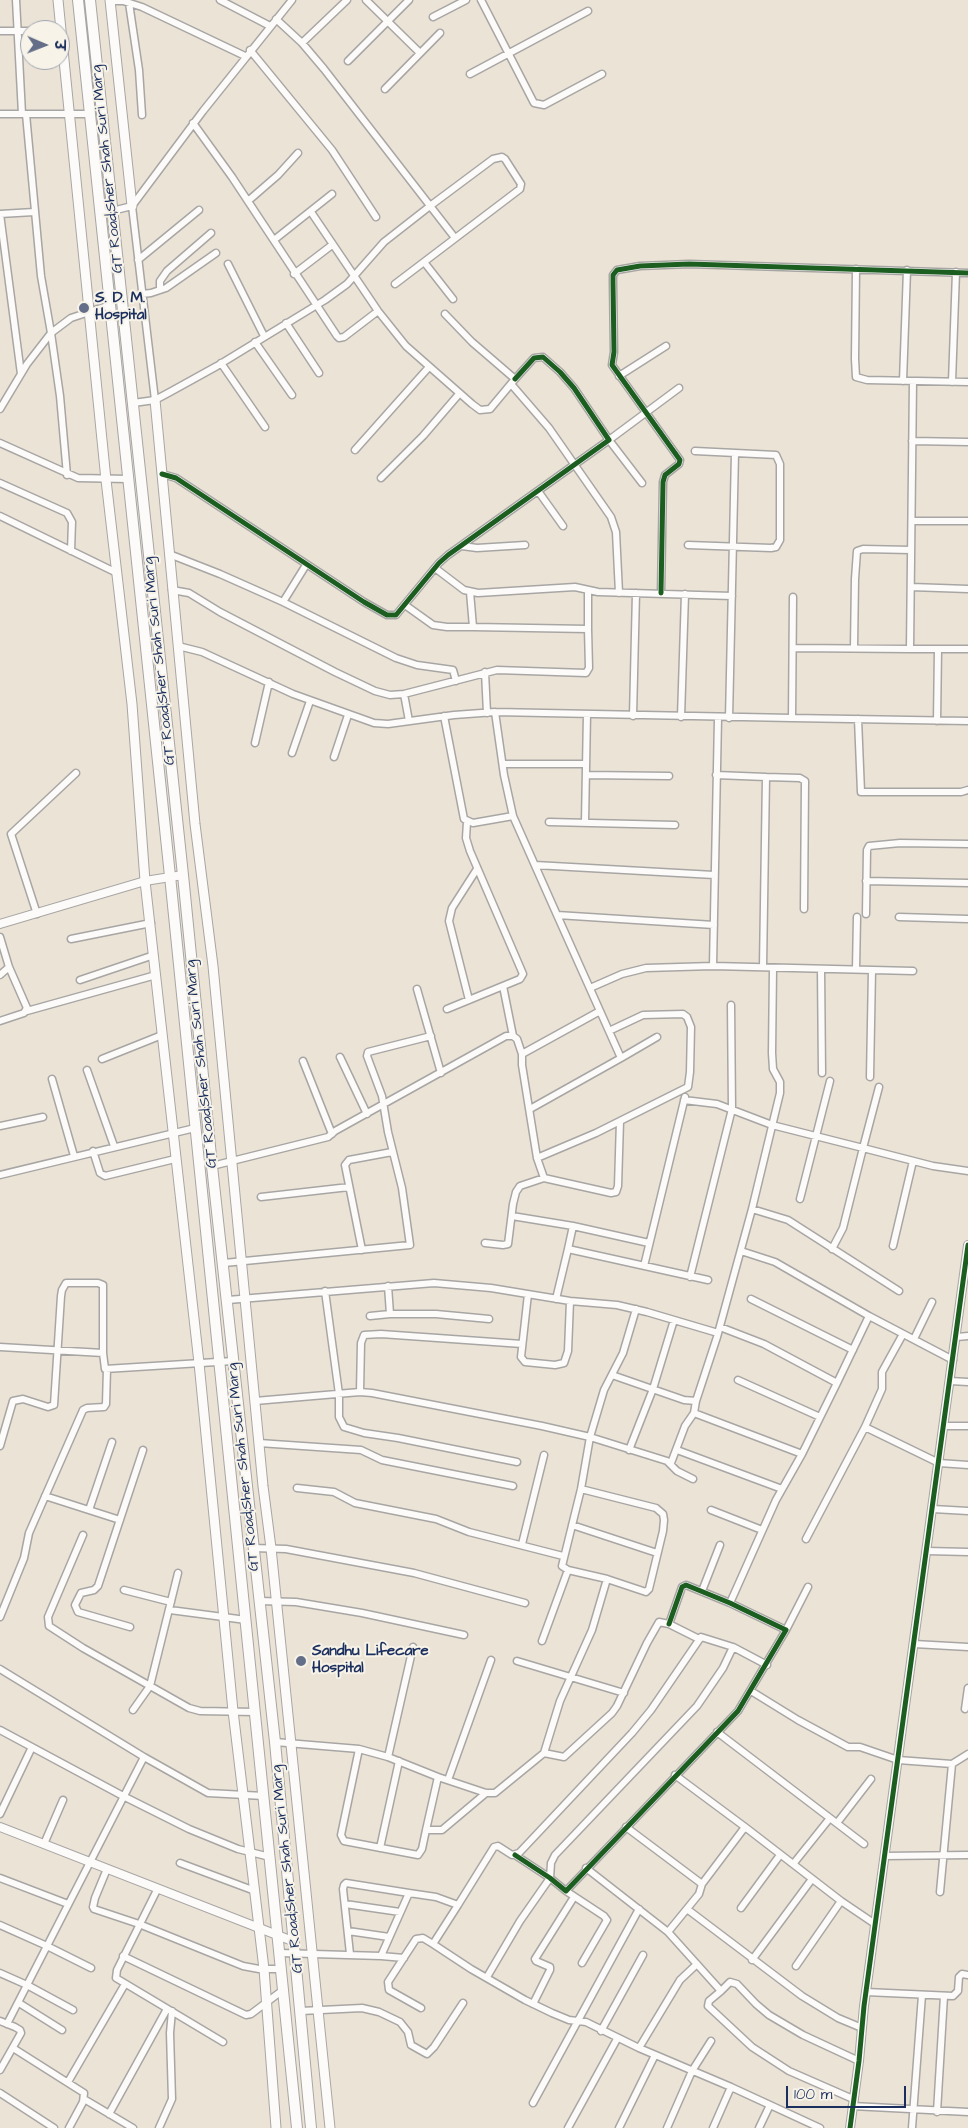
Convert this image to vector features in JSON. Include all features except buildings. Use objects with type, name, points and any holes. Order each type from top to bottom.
[{"type":"main road","points":[[58,0],[60,20]]},
{"type":"main road","name":"GT Road;Sher Shah Suri Marg","points":[[78,0],[170,876],[297,2128]]},
{"type":"main road","name":"GT Road;Sher Shah Suri Marg","points":[[90,0],[212,1166],[275,1742],[296,1948],[311,2128]]},
{"type":"main road","points":[[110,0],[132,206]]},
{"type":"main road","points":[[65,70],[91,312],[106,480],[132,704],[145,881],[199,1363],[233,1711],[264,1969],[265,2004],[276,2128]]},
{"type":"main road","points":[[155,400],[172,590],[330,2128]]},
{"type":"street","points":[[16,0],[24,114],[34,212],[44,299],[60,396],[67,475]]},
{"type":"street","points":[[110,0],[129,2],[246,56]]},
{"type":"street","points":[[220,0],[270,26]]},
{"type":"street","points":[[100,214],[132,206],[193,123],[292,0]]},
{"type":"street","points":[[302,43],[346,0]]},
{"type":"street","points":[[366,0],[420,53]]},
{"type":"street","points":[[348,61],[408,0]]},
{"type":"street","points":[[433,17],[466,0]]},
{"type":"street","points":[[480,0],[534,103],[538,105],[547,103],[602,74]]},
{"type":"street","points":[[129,2],[139,70],[142,115]]},
{"type":"street","points":[[470,74],[588,12]]},
{"type":"street","points":[[276,19],[302,43],[344,93],[455,238]]},
{"type":"street","points":[[0,31],[19,31]]},
{"type":"street","points":[[385,89],[440,33]]},
{"type":"street","points":[[250,50],[317,131],[376,217]]},
{"type":"street","points":[[0,114],[90,114]]},
{"type":"street","points":[[193,123],[248,201],[294,274],[339,338],[347,335],[378,311]]},
{"type":"street","points":[[248,201],[278,175],[298,153]]},
{"type":"street","points":[[133,403],[155,400],[221,363],[341,290],[384,242],[430,206],[496,157],[502,157],[508,162],[521,184],[520,189],[395,284]]},
{"type":"street","points":[[274,240],[312,212],[332,194]]},
{"type":"street","points":[[132,206],[155,400]]},
{"type":"street","points":[[138,260],[199,210]]},
{"type":"street","points":[[21,374],[0,214],[34,212]]},
{"type":"street","points":[[312,212],[332,245],[378,311],[406,346],[459,394],[480,410],[487,411],[534,358],[543,357],[574,388],[609,440],[642,483]]},
{"type":"street","points":[[160,290],[160,281],[167,271],[211,233]]},
{"type":"street","points":[[294,274],[332,245]]},
{"type":"street","points":[[142,294],[160,290],[216,253]]},
{"type":"street","points":[[424,262],[453,299]]},
{"type":"street","points":[[228,264],[264,336]]},
{"type":"street","points":[[661,593],[663,482],[665,475],[680,464],[680,460],[613,368],[613,283],[616,270],[640,266],[689,264],[968,273]]},
{"type":"street","points":[[856,269],[856,377],[866,380],[968,382]]},
{"type":"street","points":[[903,381],[906,270]]},
{"type":"street","points":[[952,382],[956,272]]},
{"type":"street","points":[[0,409],[21,374],[51,333],[71,318],[110,306]]},
{"type":"street","points":[[445,314],[513,382],[544,421],[574,466],[604,504],[616,532],[618,593]]},
{"type":"street","points":[[286,323],[319,373]]},
{"type":"street","points":[[255,342],[292,395]]},
{"type":"street","points":[[619,376],[666,346]]},
{"type":"street","points":[[221,363],[265,427]]},
{"type":"street","points":[[354,450],[429,367]]},
{"type":"street","points":[[910,649],[913,381]]},
{"type":"street","points":[[162,474],[176,478],[306,565],[387,615],[396,615],[448,555],[646,414],[679,388]]},
{"type":"street","points":[[381,478],[423,436],[459,394]]},
{"type":"street","points":[[912,440],[968,442]]},
{"type":"street","points":[[0,442],[67,475],[88,480],[128,479]]},
{"type":"street","points":[[688,545],[771,548],[776,547],[780,540],[780,464],[776,455],[696,451]]},
{"type":"street","points":[[729,718],[735,453]]},
{"type":"street","points":[[0,483],[67,513],[72,522],[72,551]]},
{"type":"street","points":[[538,491],[563,526]]},
{"type":"street","points":[[0,516],[117,573]]},
{"type":"street","points":[[912,521],[968,521]]},
{"type":"street","points":[[462,546],[478,548],[525,545]]},
{"type":"street","points":[[854,648],[857,551],[868,549],[911,550]]},
{"type":"street","points":[[169,554],[283,602],[347,635],[402,660],[417,666],[453,670],[456,681]]},
{"type":"street","points":[[283,602],[306,565]]},
{"type":"street","points":[[435,568],[470,592],[488,593],[575,588],[618,593],[732,596]]},
{"type":"street","points":[[910,587],[968,589]]},
{"type":"street","points":[[172,590],[189,592],[276,642],[375,691],[390,695],[404,694],[485,672],[508,670],[586,673],[589,668],[588,590]]},
{"type":"street","points":[[470,592],[473,627]]},
{"type":"street","points":[[633,716],[636,593]]},
{"type":"street","points":[[681,717],[686,594]]},
{"type":"street","points":[[792,718],[794,597]]},
{"type":"street","points":[[405,605],[434,625],[448,627],[588,629]]},
{"type":"street","points":[[178,646],[210,655],[310,701],[378,724],[495,712],[968,722]]},
{"type":"street","points":[[793,648],[968,649]]},
{"type":"street","points":[[937,721],[938,649]]},
{"type":"street","points":[[485,672],[487,713]]},
{"type":"street","points":[[255,743],[269,682]]},
{"type":"street","points":[[404,694],[409,721]]},
{"type":"street","points":[[292,753],[310,701]]},
{"type":"street","points":[[495,712],[502,764],[513,816],[620,1058]]},
{"type":"street","points":[[585,822],[587,714]]},
{"type":"street","points":[[334,757],[348,715]]},
{"type":"street","points":[[444,716],[463,817],[467,822],[468,845],[523,971],[523,977],[520,979],[448,1008]]},
{"type":"street","points":[[713,966],[718,718]]},
{"type":"street","points":[[858,719],[860,792],[961,792],[968,790]]},
{"type":"street","points":[[502,764],[586,764]]},
{"type":"street","points":[[37,914],[11,834],[76,774]]},
{"type":"street","points":[[586,775],[669,776]]},
{"type":"street","points":[[716,776],[800,778],[805,781],[804,909]]},
{"type":"street","points":[[764,967],[766,777]]},
{"type":"street","points":[[467,822],[473,823],[513,816]]},
{"type":"street","points":[[549,822],[675,825]]},
{"type":"street","points":[[866,914],[868,847],[872,845],[968,844]]},
{"type":"street","points":[[535,866],[714,875]]},
{"type":"street","points":[[469,1000],[449,921],[452,908],[477,869]]},
{"type":"street","points":[[0,924],[145,881],[183,875]]},
{"type":"street","points":[[866,881],[968,883]]},
{"type":"street","points":[[557,915],[714,925]]},
{"type":"street","points":[[856,969],[857,917]]},
{"type":"street","points":[[899,917],[968,919]]},
{"type":"street","points":[[70,939],[151,923]]},
{"type":"street","points":[[0,937],[9,967],[27,1011]]},
{"type":"street","points":[[80,980],[154,955]]},
{"type":"street","points":[[590,988],[622,974],[641,969],[713,966],[913,971]]},
{"type":"street","points":[[0,975],[9,967]]},
{"type":"street","points":[[671,1463],[685,1426],[694,1413],[696,1401],[719,1330],[752,1209],[780,1088],[780,1082],[773,1069],[773,969]]},
{"type":"street","points":[[821,969],[822,1073]]},
{"type":"street","points":[[870,1076],[872,970]]},
{"type":"street","points":[[0,1021],[27,1011],[156,975]]},
{"type":"street","points":[[503,986],[513,1036],[517,1039],[522,1054],[522,1065],[537,1158],[544,1178]]},
{"type":"street","points":[[418,989],[441,1073]]},
{"type":"street","points":[[690,1277],[732,1109],[731,1005]]},
{"type":"street","points":[[522,1054],[600,1011]]},
{"type":"street","points":[[609,1031],[643,1015],[677,1013],[688,1017],[691,1027],[690,1072],[687,1089],[644,1266]]},
{"type":"street","points":[[102,1060],[162,1035]]},
{"type":"street","points":[[224,1262],[409,1246],[411,1244],[402,1188],[392,1152],[382,1096],[367,1059],[367,1054],[431,1036]]},
{"type":"street","points":[[212,1166],[320,1140],[502,1038],[513,1036]]},
{"type":"street","points":[[530,1109],[657,1038]]},
{"type":"street","points":[[340,1057],[367,1114]]},
{"type":"street","points":[[303,1061],[332,1134]]},
{"type":"street","points":[[87,1070],[114,1146]]},
{"type":"street","points":[[52,1079],[74,1156]]},
{"type":"street","points":[[800,1199],[830,1081]]},
{"type":"street","points":[[832,1249],[843,1228],[879,1087]]},
{"type":"street","points":[[537,1158],[620,1121],[672,1094],[687,1089]]},
{"type":"street","points":[[684,1100],[717,1104],[772,1125],[913,1161],[968,1171]]},
{"type":"street","points":[[0,1126],[43,1117]]},
{"type":"street","points":[[484,1243],[508,1244],[513,1204],[518,1188],[544,1178],[611,1193],[615,1192],[618,1186],[620,1121]]},
{"type":"street","points":[[0,1174],[195,1128]]},
{"type":"street","points":[[92,1151],[100,1173],[105,1176],[175,1159]]},
{"type":"street","points":[[362,1250],[346,1173],[346,1162],[392,1152]]},
{"type":"street","points":[[893,1246],[913,1161]]},
{"type":"street","points":[[261,1197],[349,1187]]},
{"type":"street","points":[[752,1209],[788,1220],[899,1291]]},
{"type":"street","points":[[512,1216],[573,1226],[649,1243]]},
{"type":"street","points":[[556,1299],[573,1226]]},
{"type":"street","points":[[850,2128],[875,1924],[968,1245]]},
{"type":"street","points":[[568,1249],[708,1280]]},
{"type":"street","points":[[741,1251],[775,1262],[869,1316],[952,1360]]},
{"type":"street","points":[[0,1446],[13,1401],[23,1399],[48,1407],[54,1405],[63,1286],[70,1283],[100,1283],[103,1285],[104,1291],[102,1353],[103,1366],[107,1369],[106,1406],[84,1410],[29,1533],[24,1558],[0,1617]]},
{"type":"street","points":[[228,1300],[434,1283],[491,1288],[570,1301],[612,1304],[719,1330],[764,1344],[837,1383]]},
{"type":"street","points":[[388,1286],[390,1314]]},
{"type":"street","points":[[325,1291],[339,1394],[340,1421],[346,1429],[517,1462]]},
{"type":"street","points":[[528,1294],[521,1357],[523,1361],[555,1365],[564,1363],[568,1351],[570,1301]]},
{"type":"street","points":[[751,1299],[853,1350]]},
{"type":"street","points":[[914,1339],[932,1302]]},
{"type":"street","points":[[581,1489],[660,1511],[663,1514],[664,1524],[647,1592],[568,1570],[562,1566],[581,1489],[590,1437],[602,1398],[623,1354],[636,1309]]},
{"type":"street","points":[[370,1316],[436,1314],[489,1319]]},
{"type":"street","points":[[730,1603],[744,1575],[762,1530],[828,1403],[869,1316]]},
{"type":"street","points":[[629,1450],[653,1389],[674,1320]]},
{"type":"street","points":[[360,1392],[361,1343],[364,1335],[382,1334],[522,1344]]},
{"type":"street","points":[[806,1539],[865,1427],[883,1385],[882,1372],[903,1334]]},
{"type":"street","points":[[956,1336],[968,1336]]},
{"type":"street","points":[[0,1347],[102,1353]]},
{"type":"street","points":[[107,1369],[233,1361]]},
{"type":"street","points":[[612,1375],[684,1400],[696,1401]]},
{"type":"street","points":[[738,1380],[820,1417]]},
{"type":"street","points":[[950,1381],[968,1382]]},
{"type":"street","points":[[255,1401],[360,1392],[413,1400],[569,1431],[671,1463],[677,1471],[693,1479]]},
{"type":"street","points":[[694,1413],[802,1454]]},
{"type":"street","points":[[944,1426],[968,1426]]},
{"type":"street","points":[[865,1427],[939,1463],[968,1465]]},
{"type":"street","points":[[89,1510],[112,1442]]},
{"type":"street","points":[[259,1443],[361,1450],[382,1460],[514,1486]]},
{"type":"street","points":[[130,1627],[78,1612],[74,1608],[80,1593],[94,1590],[98,1586],[143,1450]]},
{"type":"street","points":[[677,1450],[782,1489]]},
{"type":"street","points":[[522,1544],[544,1455]]},
{"type":"street","points":[[297,1488],[334,1492],[355,1503],[436,1520],[468,1532],[564,1556]]},
{"type":"street","points":[[45,1496],[120,1520]]},
{"type":"street","points":[[933,1509],[968,1511]]},
{"type":"street","points":[[711,1510],[762,1530]]},
{"type":"street","points":[[572,1525],[657,1553]]},
{"type":"street","points":[[83,1535],[48,1617],[48,1624],[83,1648],[195,1710],[255,1712]]},
{"type":"street","points":[[702,1591],[720,1545]]},
{"type":"street","points":[[253,1548],[286,1549],[414,1573],[525,1602]]},
{"type":"street","points":[[927,1551],[968,1552]]},
{"type":"street","points":[[542,1641],[568,1570]]},
{"type":"street","points":[[133,1710],[150,1686],[178,1573]]},
{"type":"street","points":[[275,1742],[359,1749],[388,1756],[438,1777],[486,1793],[495,1793],[544,1753],[560,1701],[592,1630],[607,1580]]},
{"type":"street","points":[[669,1624],[682,1587],[686,1585],[730,1603],[786,1630]]},
{"type":"street","points":[[566,1891],[738,1711],[767,1665],[808,1587]]},
{"type":"street","points":[[124,1590],[171,1602]]},
{"type":"street","points":[[259,1601],[296,1602],[362,1613],[464,1635]]},
{"type":"street","points":[[170,1610],[246,1620]]},
{"type":"street","points":[[544,1753],[560,1758],[570,1753],[612,1713],[624,1693],[655,1627],[661,1622],[699,1639]]},
{"type":"street","points":[[515,1855],[519,1853],[632,1733],[651,1710],[701,1637],[707,1637],[733,1647],[767,1665]]},
{"type":"street","points":[[914,1644],[968,1647]]},
{"type":"street","points":[[388,1756],[412,1647]]},
{"type":"street","points":[[487,1977],[520,1921],[550,1878],[551,1863],[555,1855],[697,1706],[723,1668],[733,1647]]},
{"type":"street","points":[[448,1780],[491,1660]]},
{"type":"street","points":[[517,1661],[624,1693]]},
{"type":"street","points":[[0,1669],[144,1757],[208,1793],[264,1796]]},
{"type":"street","points":[[965,1710],[968,1688]]},
{"type":"street","points":[[751,1692],[848,1747],[860,1747],[898,1760],[952,1764],[968,1754]]},
{"type":"street","points":[[0,1730],[189,1829],[251,1853],[270,1857]]},
{"type":"street","points":[[717,1732],[864,1844]]},
{"type":"street","points":[[0,1814],[32,1747]]},
{"type":"street","points":[[359,1749],[341,1838],[344,1840],[418,1855],[422,1849],[438,1777]]},
{"type":"street","points":[[7,2024],[144,1757]]},
{"type":"street","points":[[380,1848],[400,1761]]},
{"type":"street","points":[[940,1892],[952,1764]]},
{"type":"street","points":[[675,1775],[812,1879],[875,1924]]},
{"type":"street","points":[[837,1823],[871,1779]]},
{"type":"street","points":[[426,1830],[442,1830],[486,1793]]},
{"type":"street","points":[[44,1844],[63,1800]]},
{"type":"street","points":[[794,1864],[830,1818]]},
{"type":"street","points":[[0,1827],[157,1890],[278,1934],[296,1948],[312,1953],[404,1958]]},
{"type":"street","points":[[626,1827],[702,1884]]},
{"type":"street","points":[[668,1932],[699,1894],[702,1884],[745,1827]]},
{"type":"street","points":[[433,1944],[494,1847],[498,1846],[550,1878],[607,1920],[582,1963]]},
{"type":"street","points":[[741,1908],[780,1855]]},
{"type":"street","points":[[885,1856],[968,1855]]},
{"type":"street","points":[[180,1863],[255,1891]]},
{"type":"street","points":[[586,1868],[668,1932],[721,1991]]},
{"type":"street","points":[[107,1870],[95,1898],[94,1909],[139,1924],[243,1966],[281,1969]]},
{"type":"street","points":[[0,1878],[68,1904]]},
{"type":"street","points":[[752,1960],[812,1879]]},
{"type":"street","points":[[350,1954],[343,1887],[346,1884],[436,1897],[458,1905]]},
{"type":"street","points":[[157,1890],[123,1956],[115,1974],[116,1978],[223,2042]]},
{"type":"street","points":[[381,1956],[408,1893]]},
{"type":"street","points":[[534,2004],[550,1970],[550,1967],[536,1959],[574,1897]]},
{"type":"street","points":[[796,1966],[842,1901]]},
{"type":"street","points":[[345,1904],[400,1912]]},
{"type":"street","points":[[532,2104],[639,1909]]},
{"type":"street","points":[[687,1909],[802,1996],[838,2018],[862,2028]]},
{"type":"street","points":[[0,1926],[48,1946],[91,1968]]},
{"type":"street","points":[[348,1931],[389,1937]]},
{"type":"street","points":[[420,2008],[394,1994],[388,1987],[414,1942],[420,1937],[534,2004],[569,2020],[579,2020],[731,2087],[808,2125],[820,2128]]},
{"type":"street","points":[[280,1953],[296,1948]]},
{"type":"street","points":[[601,2031],[643,1955]]},
{"type":"street","points":[[123,1956],[242,2014],[251,2014],[283,1990]]},
{"type":"street","points":[[639,2048],[680,1980],[697,1964]]},
{"type":"street","points":[[0,1973],[27,1984],[73,2010]]},
{"type":"street","points":[[866,1992],[944,1996],[956,1994],[959,1976],[962,1974],[968,1975]]},
{"type":"street","points":[[859,2061],[803,2036],[769,2015],[737,1984],[730,1982],[709,2001],[708,2006],[752,2047],[789,2071],[852,2102],[912,2110],[968,2112]]},
{"type":"street","points":[[68,2082],[125,1984]]},
{"type":"street","points":[[912,2128],[922,1995]]},
{"type":"street","points":[[937,2112],[944,1996]]},
{"type":"street","points":[[19,2003],[62,2030]]},
{"type":"street","points":[[301,2011],[362,2008],[379,2012],[400,2022],[408,2032],[411,2045],[427,2054],[434,2047],[463,2003]]},
{"type":"street","points":[[109,2114],[169,2010]]},
{"type":"street","points":[[158,2128],[172,2099],[169,2010]]},
{"type":"street","points":[[0,2021],[21,2032],[14,2048],[0,2070]]},
{"type":"street","points":[[568,2128],[618,2038]]},
{"type":"street","points":[[667,2128],[692,2071],[710,2041]]},
{"type":"street","points":[[14,2048],[84,2093],[84,2100],[69,2128]]},
{"type":"street","points":[[619,2128],[655,2055]]},
{"type":"street","points":[[713,2128],[731,2087]]},
{"type":"street","points":[[0,2093],[54,2128]]},
{"type":"street","points":[[84,2100],[133,2128]]},
{"type":"street","points":[[759,2128],[770,2105]]},
{"type":"cycle path","points":[[661,593],[663,482],[665,475],[679,464],[680,460],[612,365],[614,352],[613,275],[617,270],[640,266],[689,264],[968,273]]},
{"type":"cycle path","points":[[162,474],[176,478],[364,602],[387,615],[396,615],[439,563],[448,555],[609,440],[574,388],[543,357],[534,358],[515,379]]},
{"type":"cycle path","points":[[850,2128],[864,2006],[968,1245]]},
{"type":"cycle path","points":[[515,1855],[566,1891],[738,1711],[786,1630],[730,1603],[686,1585],[682,1587],[669,1624]]},
{"type":"place","name":"S. D. M. Hospital","points":[[84,308]]},
{"type":"place","name":"Sandhu Lifecare Hospital","points":[[301,1661]]}]
